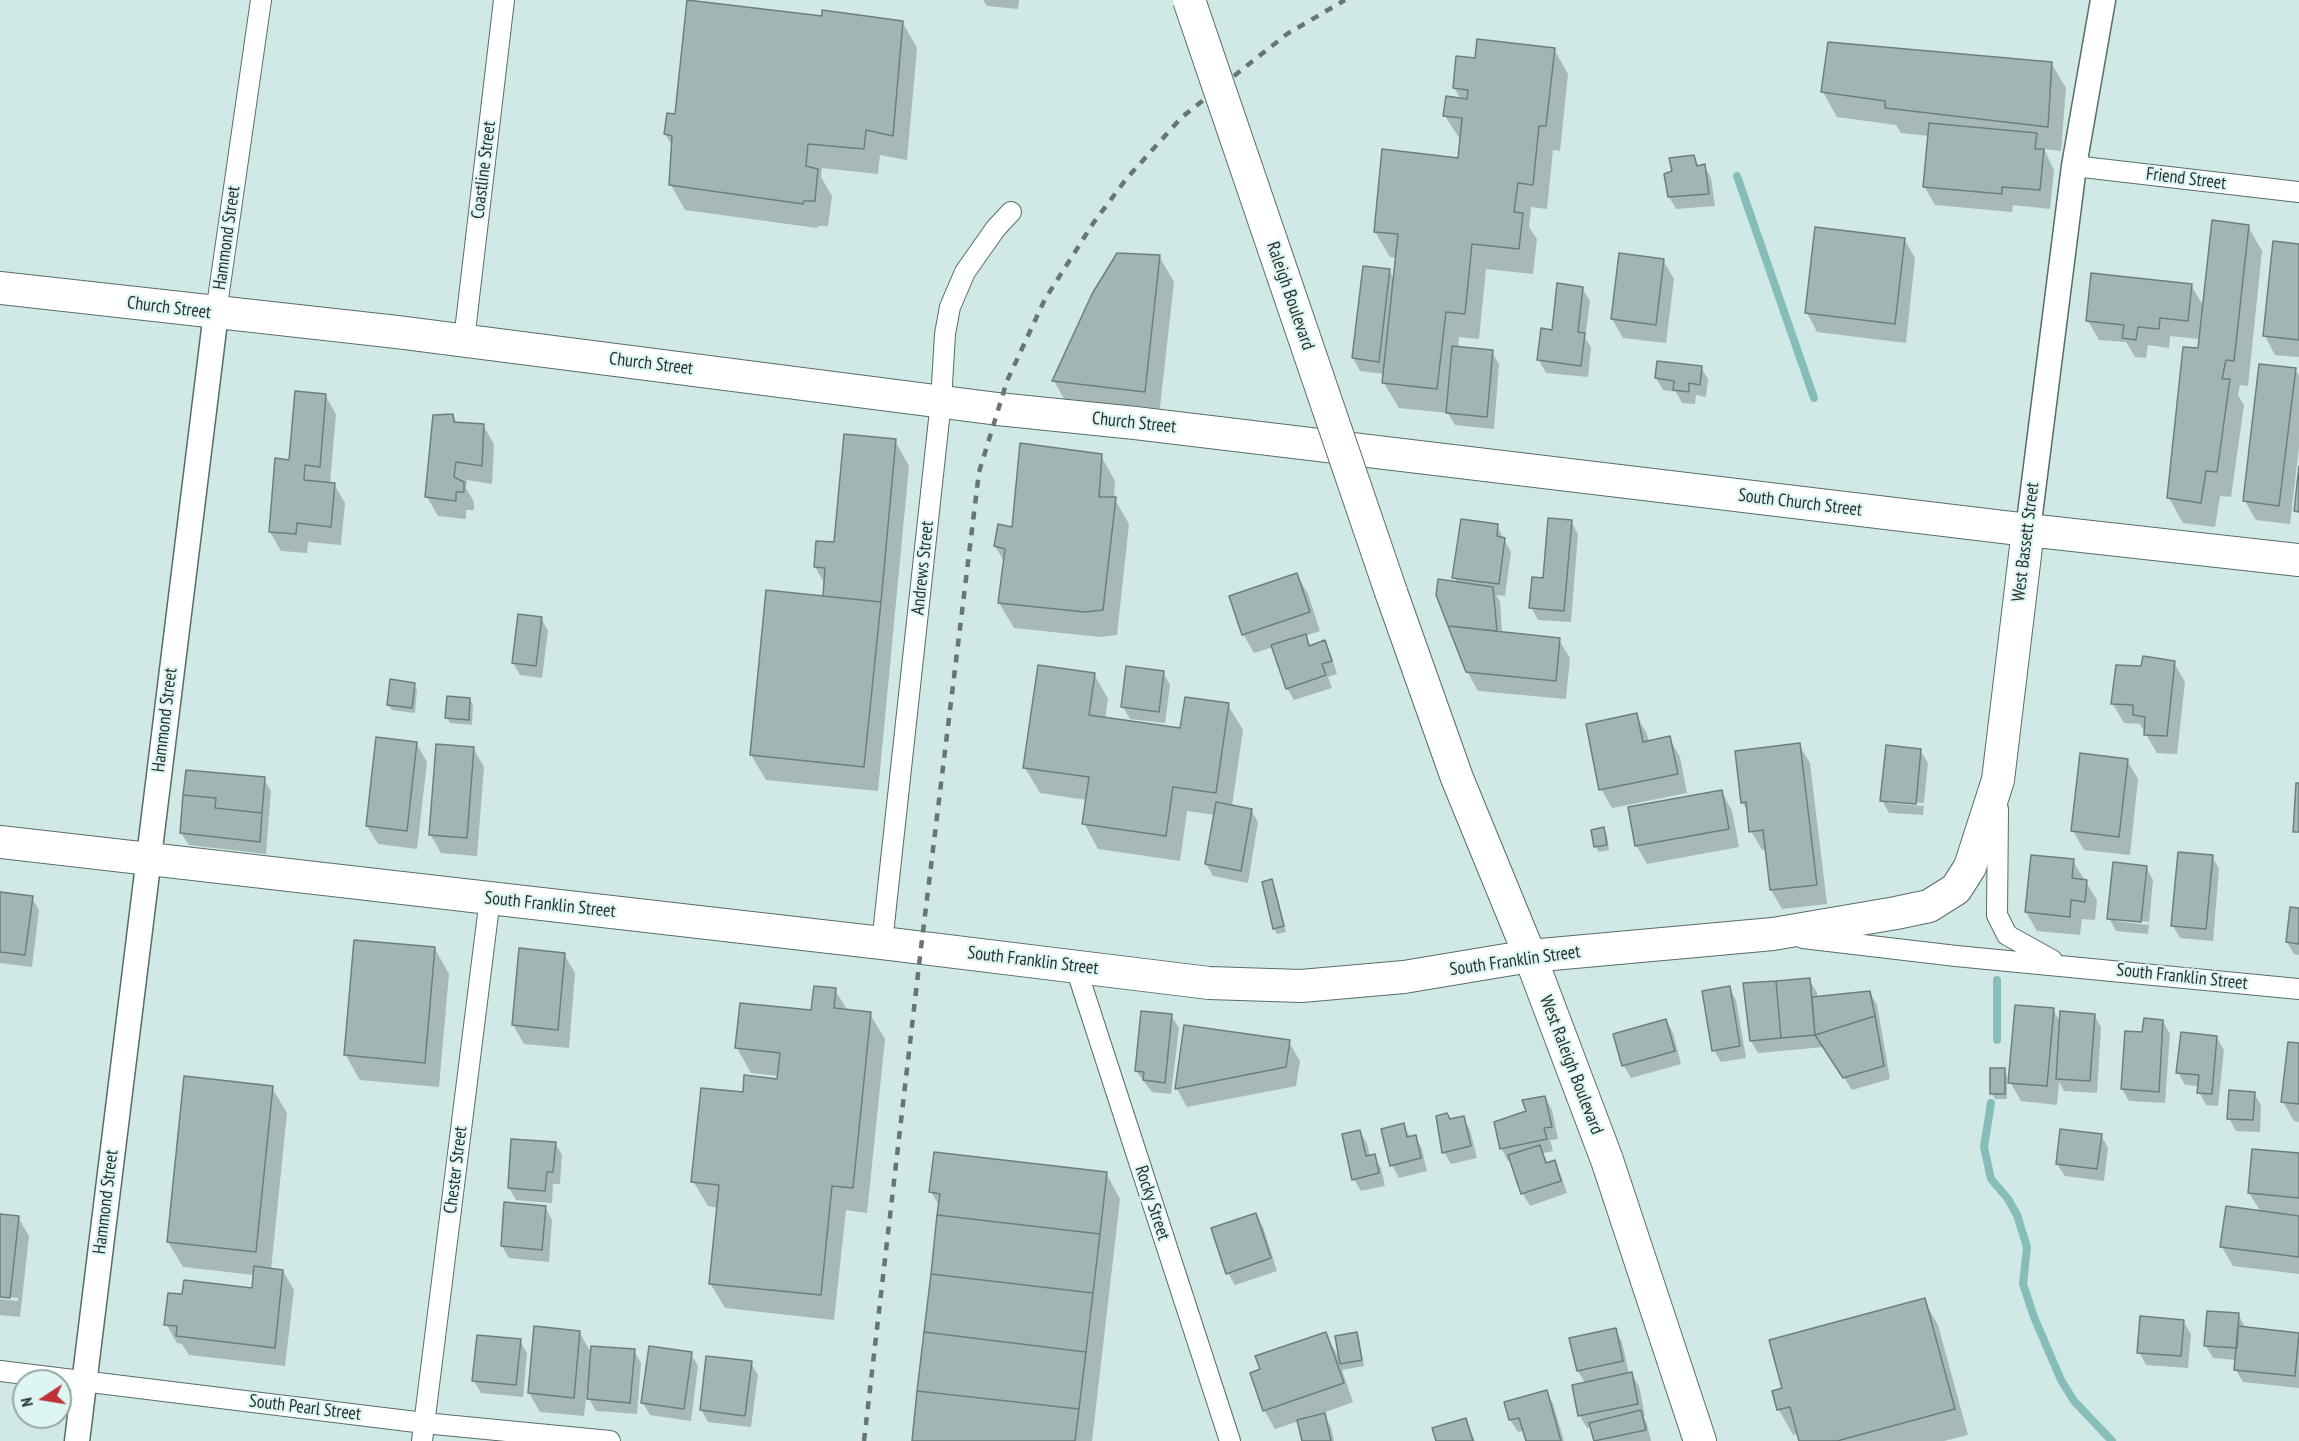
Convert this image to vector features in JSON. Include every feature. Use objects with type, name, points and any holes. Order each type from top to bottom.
[{"type":"main road","name":"Raleigh Boulevard","points":[[1189,0],[1391,592]]},
{"type":"main road","name":"Church Street","points":[[0,288],[464,340],[941,401],[1302,443]]},
{"type":"main road","name":"South Church Street","points":[[1302,443],[2299,560]]},
{"type":"main road","name":"West Bassett Street","points":[[1773,934],[1929,906],[1956,889],[1970,867],[1998,780],[2028,530]]},
{"type":"main road","name":"West Raleigh Boulevard","points":[[1391,592],[1457,778],[1530,956],[1607,1160],[1700,1441]]},
{"type":"main road","name":"South Franklin Street","points":[[0,842],[1075,965],[1209,983],[1300,986],[1404,977],[1530,956],[1773,934]]},
{"type":"street","name":"Hammond Street","points":[[77,1441],[216,313],[261,0]]},
{"type":"street","name":"Coastline Street","points":[[464,340],[504,0]]},
{"type":"street","name":"West Bassett Street","points":[[2028,530],[2074,166],[2103,0]]},
{"type":"street","name":"Friend Street","points":[[2074,166],[2299,192]]},
{"type":"street","name":"Andrews Street","points":[[882,943],[941,401],[945,334],[950,307],[965,272],[996,228],[1011,212]]},
{"type":"street","name":"South Franklin Street","points":[[1998,780],[1997,915],[2007,935],[2066,966]]},
{"type":"street","name":"Chester Street","points":[[423,1432],[490,898]]},
{"type":"street","name":"South Franklin Street","points":[[1773,934],[2299,989]]},
{"type":"street","name":"Rocky Street","points":[[1075,965],[1230,1441]]},
{"type":"street","name":"South Pearl Street","points":[[0,1371],[84,1381],[423,1432],[610,1441]]},
{"type":"building","points":[[687,0],[822,16],[822,10],[903,21],[893,136],[866,130],[864,149],[808,144],[806,166],[818,169],[815,201],[804,201],[803,204],[669,185],[672,136],[664,134],[667,113],[675,114]]},
{"type":"building","points":[[1477,39],[1555,48],[1546,126],[1539,126],[1533,185],[1518,183],[1514,212],[1523,213],[1519,249],[1472,244],[1465,314],[1446,312],[1437,389],[1382,383],[1398,234],[1374,232],[1382,149],[1458,158],[1462,118],[1443,116],[1446,96],[1467,99],[1468,90],[1453,88],[1456,56],[1475,58]]},
{"type":"building","points":[[1828,42],[2052,62],[2048,127],[1885,108],[1885,101],[1821,92]]},
{"type":"building","points":[[1929,123],[2037,133],[2035,149],[2044,149],[2040,190],[2002,187],[2002,194],[1923,187]]},
{"type":"building","points":[[1694,155],[1697,166],[1705,164],[1709,194],[1668,197],[1664,174],[1672,171],[1669,158]]},
{"type":"building","points":[[2212,220],[2249,225],[2234,361],[2226,360],[2222,379],[2230,379],[2217,472],[2206,471],[2201,503],[2167,498],[2183,347],[2198,348]]},
{"type":"building","points":[[1815,227],[1905,238],[1895,324],[1805,313]]},
{"type":"building","points":[[2273,241],[2299,244],[2299,340],[2263,336]]},
{"type":"building","points":[[1117,253],[1160,255],[1145,392],[1052,381],[1092,294]]},
{"type":"building","points":[[1619,253],[1664,259],[1656,325],[1611,319]]},
{"type":"building","points":[[1363,266],[1390,269],[1379,362],[1352,358]]},
{"type":"building","points":[[2091,273],[2192,284],[2188,321],[2160,318],[2159,329],[2138,327],[2136,340],[2122,338],[2124,325],[2086,321]]},
{"type":"building","points":[[1557,283],[1583,287],[1578,332],[1585,333],[1581,366],[1537,360],[1541,328],[1552,330]]},
{"type":"building","points":[[1452,346],[1493,350],[1487,417],[1446,413]]},
{"type":"building","points":[[1657,361],[1702,366],[1700,385],[1689,383],[1689,392],[1673,390],[1674,381],[1655,378]]},
{"type":"building","points":[[2259,364],[2296,368],[2279,506],[2243,501]]},
{"type":"building","points":[[295,391],[326,394],[320,467],[305,465],[304,480],[335,483],[331,527],[297,523],[296,534],[269,532],[275,458],[289,460]]},
{"type":"building","points":[[453,414],[454,422],[484,424],[482,466],[456,462],[454,477],[464,482],[464,492],[456,492],[456,501],[425,497],[433,415]]},
{"type":"building","points":[[844,434],[896,439],[881,602],[823,596],[825,568],[814,567],[816,541],[834,542]]},
{"type":"building","points":[[1020,443],[1102,454],[1099,497],[1116,497],[1103,610],[1085,612],[998,603],[1005,549],[994,546],[998,524],[1012,527]]},
{"type":"building","points":[[2299,466],[2299,512],[2294,511]]},
{"type":"building","points":[[1548,518],[1572,520],[1564,611],[1529,608],[1532,577],[1543,578]]},
{"type":"building","points":[[1461,519],[1498,524],[1497,536],[1505,538],[1499,584],[1452,578]]},
{"type":"building","points":[[1297,573],[1310,612],[1242,635],[1229,596]]},
{"type":"building","points":[[1438,579],[1493,587],[1497,631],[1448,626],[1436,595]]},
{"type":"building","points":[[766,590],[881,602],[864,767],[750,755]]},
{"type":"building","points":[[518,614],[542,617],[536,666],[512,663]]},
{"type":"building","points":[[1448,626],[1560,638],[1556,681],[1466,672]]},
{"type":"building","points":[[1306,634],[1309,646],[1325,640],[1332,661],[1322,664],[1326,675],[1286,689],[1271,645]]},
{"type":"building","points":[[2143,656],[2175,661],[2167,736],[2144,735],[2145,717],[2133,715],[2133,705],[2111,704],[2116,665],[2141,666]]},
{"type":"building","points":[[1038,665],[1095,673],[1089,715],[1180,728],[1185,697],[1229,703],[1216,793],[1173,787],[1166,836],[1082,824],[1089,777],[1023,768]]},
{"type":"building","points":[[1126,666],[1164,671],[1159,712],[1121,707]]},
{"type":"building","points":[[390,679],[415,683],[412,708],[387,705]]},
{"type":"building","points":[[447,696],[470,698],[469,720],[445,718]]},
{"type":"building","points":[[1637,713],[1643,742],[1670,736],[1678,774],[1599,790],[1586,724]]},
{"type":"building","points":[[376,737],[417,742],[407,831],[366,826]]},
{"type":"building","points":[[1800,743],[1817,885],[1770,890],[1763,830],[1749,832],[1746,802],[1741,803],[1735,751]]},
{"type":"building","points":[[436,744],[474,747],[467,838],[429,835]]},
{"type":"building","points":[[1886,745],[1921,749],[1916,804],[1880,801]]},
{"type":"building","points":[[2080,753],[2128,759],[2119,837],[2071,831]]},
{"type":"building","points":[[186,770],[265,777],[262,813],[215,808],[216,798],[183,795]]},
{"type":"building","points":[[2296,783],[2299,783],[2299,832],[2293,832]]},
{"type":"building","points":[[1722,790],[1729,829],[1635,846],[1628,807]]},
{"type":"building","points":[[183,795],[216,798],[215,808],[262,813],[260,842],[180,833]]},
{"type":"building","points":[[1216,802],[1252,809],[1241,871],[1205,864]]},
{"type":"building","points":[[1604,827],[1607,845],[1594,847],[1591,830]]},
{"type":"building","points":[[2178,852],[2213,855],[2206,929],[2171,926]]},
{"type":"building","points":[[2031,855],[2074,859],[2072,878],[2087,880],[2085,902],[2071,900],[2070,917],[2025,912]]},
{"type":"building","points":[[2113,862],[2147,866],[2141,922],[2107,919]]},
{"type":"building","points":[[1272,879],[1284,926],[1273,929],[1262,882]]},
{"type":"building","points":[[0,892],[33,896],[25,955],[0,952]]},
{"type":"building","points":[[2290,907],[2299,908],[2299,944],[2286,942]]},
{"type":"building","points":[[354,940],[435,947],[425,1063],[344,1055]]},
{"type":"building","points":[[519,948],[565,953],[558,1030],[512,1025]]},
{"type":"building","points":[[1810,978],[1815,1035],[1781,1038],[1776,981]]},
{"type":"building","points":[[1776,981],[1781,1038],[1750,1041],[1743,983]]},
{"type":"building","points":[[814,986],[836,988],[834,1008],[871,1012],[853,1188],[832,1186],[821,1295],[709,1284],[719,1185],[691,1182],[701,1088],[743,1092],[744,1075],[777,1079],[780,1053],[735,1048],[740,1003],[811,1010]]},
{"type":"building","points":[[1730,986],[1740,1046],[1712,1051],[1702,991]]},
{"type":"building","points":[[1870,991],[1875,1016],[1815,1035],[1812,997]]},
{"type":"building","points":[[2015,1005],[2054,1008],[2047,1086],[2008,1083]]},
{"type":"building","points":[[1141,1011],[1172,1014],[1165,1083],[1143,1080],[1144,1072],[1135,1071]]},
{"type":"building","points":[[2060,1011],[2095,1014],[2090,1081],[2056,1079]]},
{"type":"building","points":[[1875,1016],[1884,1066],[1843,1078],[1815,1035]]},
{"type":"building","points":[[2144,1018],[2163,1020],[2159,1092],[2121,1089],[2125,1031],[2142,1032]]},
{"type":"building","points":[[1666,1019],[1675,1051],[1622,1066],[1613,1034]]},
{"type":"building","points":[[1184,1025],[1290,1040],[1286,1067],[1175,1089]]},
{"type":"building","points":[[2181,1032],[2217,1036],[2212,1094],[2197,1093],[2199,1075],[2176,1073]]},
{"type":"building","points":[[2288,1042],[2299,1043],[2299,1104],[2281,1102]]},
{"type":"building","points":[[1990,1068],[2005,1068],[2005,1094],[1990,1094]]},
{"type":"building","points":[[184,1076],[273,1086],[256,1252],[167,1242]]},
{"type":"building","points":[[2229,1090],[2255,1092],[2253,1120],[2227,1119]]},
{"type":"building","points":[[1545,1096],[1552,1127],[1544,1128],[1547,1139],[1500,1149],[1494,1122],[1526,1111],[1522,1100]]},
{"type":"building","points":[[1447,1113],[1450,1119],[1464,1116],[1471,1146],[1442,1153],[1436,1116]]},
{"type":"building","points":[[1404,1123],[1407,1137],[1416,1135],[1421,1158],[1390,1166],[1381,1129]]},
{"type":"building","points":[[2060,1129],[2102,1134],[2097,1169],[2056,1164]]},
{"type":"building","points":[[1360,1130],[1366,1156],[1375,1154],[1379,1173],[1352,1180],[1342,1134]]},
{"type":"building","points":[[511,1139],[556,1142],[553,1172],[547,1172],[545,1191],[508,1188]]},
{"type":"building","points":[[1540,1145],[1546,1163],[1555,1160],[1561,1181],[1521,1194],[1508,1155]]},
{"type":"building","points":[[2252,1149],[2299,1153],[2299,1198],[2248,1193]]},
{"type":"building","points":[[934,1152],[1107,1172],[1100,1234],[937,1215],[940,1194],[929,1192]]},
{"type":"building","points":[[504,1202],[546,1206],[542,1250],[501,1246]]},
{"type":"building","points":[[2226,1206],[2299,1216],[2299,1257],[2220,1247]]},
{"type":"building","points":[[1256,1213],[1271,1258],[1226,1274],[1211,1228]]},
{"type":"building","points":[[0,1214],[19,1216],[10,1298],[0,1297]]},
{"type":"building","points":[[937,1215],[1100,1234],[1093,1293],[931,1274]]},
{"type":"building","points":[[254,1266],[283,1270],[275,1348],[176,1336],[177,1326],[164,1325],[168,1293],[182,1294],[184,1280],[252,1288]]},
{"type":"building","points":[[931,1274],[1093,1293],[1086,1352],[924,1332]]},
{"type":"building","points":[[1925,1298],[1955,1409],[1837,1441],[1799,1441],[1790,1407],[1777,1410],[1772,1391],[1782,1388],[1769,1340]]},
{"type":"building","points":[[2207,1311],[2239,1313],[2237,1348],[2204,1346]]},
{"type":"building","points":[[2140,1316],[2184,1320],[2181,1356],[2137,1353]]},
{"type":"building","points":[[534,1326],[580,1331],[574,1398],[528,1393]]},
{"type":"building","points":[[2238,1326],[2299,1333],[2295,1376],[2234,1370]]},
{"type":"building","points":[[1616,1328],[1623,1361],[1577,1371],[1569,1338]]},
{"type":"building","points":[[924,1332],[1086,1352],[1079,1409],[917,1391]]},
{"type":"building","points":[[1326,1332],[1344,1383],[1263,1411],[1250,1373],[1260,1369],[1255,1356]]},
{"type":"building","points":[[1357,1332],[1362,1360],[1340,1364],[1335,1336]]},
{"type":"building","points":[[477,1335],[521,1339],[516,1385],[472,1381]]},
{"type":"building","points":[[591,1346],[635,1349],[630,1403],[587,1399]]},
{"type":"building","points":[[649,1346],[692,1352],[684,1409],[641,1403]]},
{"type":"building","points":[[706,1356],[752,1361],[745,1416],[700,1410]]},
{"type":"building","points":[[1632,1372],[1638,1404],[1578,1416],[1572,1385]]},
{"type":"building","points":[[1547,1390],[1561,1441],[1526,1441],[1519,1418],[1509,1420],[1504,1402]]},
{"type":"building","points":[[917,1391],[1079,1409],[1075,1441],[912,1441]]},
{"type":"building","points":[[1641,1410],[1646,1430],[1594,1441],[1589,1423]]},
{"type":"building","points":[[1325,1413],[1331,1441],[1302,1441],[1297,1420]]},
{"type":"building","points":[[1466,1418],[1473,1441],[1436,1441],[1432,1428]]},
{"type":"waterway","points":[[1737,176],[1814,398]]},
{"type":"waterway","points":[[1997,980],[1997,1040]]},
{"type":"waterway","points":[[1991,1103],[1984,1147],[1991,1179],[2008,1199],[2017,1215],[2027,1247],[2023,1284],[2034,1317],[2061,1380],[2074,1401],[2112,1441]]},
{"type":"railway","points":[[864,1441],[979,472],[1007,381],[1045,299],[1094,222],[1127,178],[1182,117],[1287,34],[1345,0]]}]
